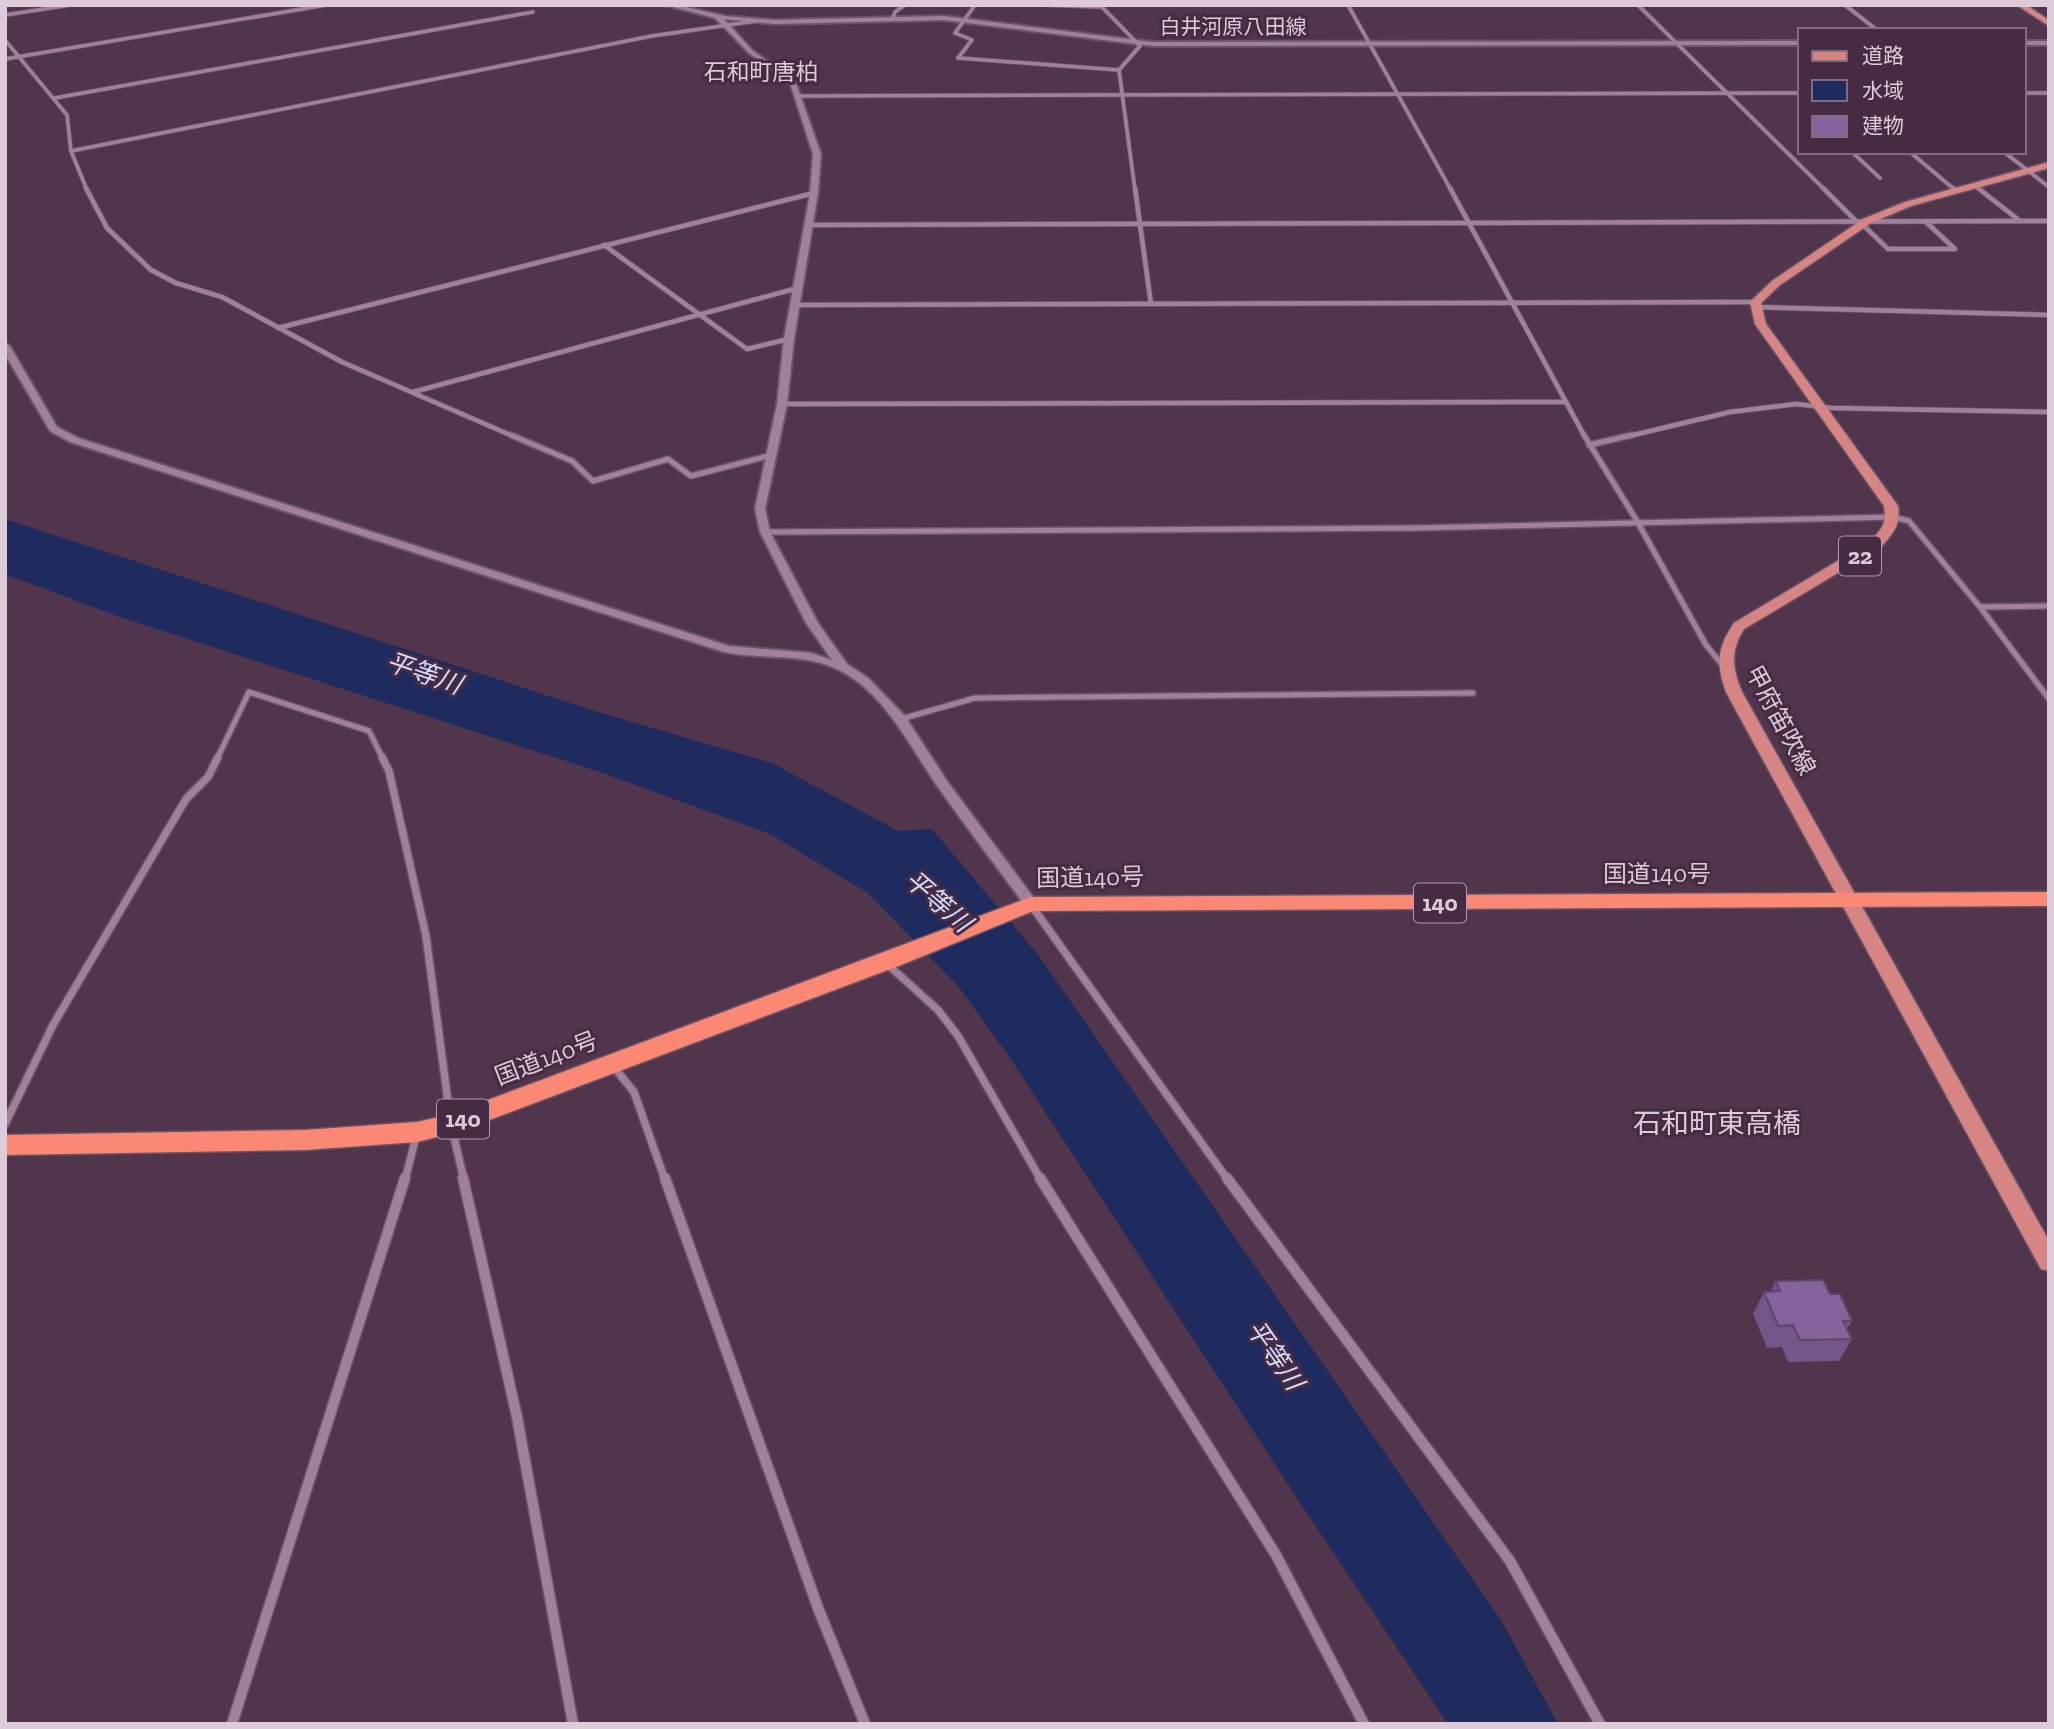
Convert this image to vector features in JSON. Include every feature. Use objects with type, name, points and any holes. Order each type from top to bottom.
[{"type":"highway","name":"国道140号","points":[[5,1144],[305,1140],[417,1132],[451,1124],[889,961],[1026,906],[2049,899]]},
{"type":"main road","points":[[2021,5],[2049,24]]},
{"type":"main road","points":[[1754,305],[1776,283],[1862,222],[1908,204],[2049,165]]},
{"type":"main road","name":"22","points":[[1754,305],[1760,324],[1891,506],[1893,517]]},
{"type":"main road","name":"甲府笛吹線","points":[[1893,517],[1883,539],[1863,554],[1739,626],[1727,643],[1724,667],[1734,692],[2049,1262]]},
{"type":"street","points":[[5,15],[70,5]]},
{"type":"street","points":[[5,59],[326,5]]},
{"type":"street","name":"白井河原八田線","points":[[668,5],[720,20],[965,20],[1137,43],[1798,43]]},
{"type":"street","points":[[893,18],[895,12],[905,5]]},
{"type":"street","points":[[975,5],[955,33],[972,40],[958,58],[1119,70]]},
{"type":"street","points":[[1047,5],[1102,6],[1140,46],[1119,70],[1151,304]]},
{"type":"street","points":[[1348,5],[1514,302],[1589,445],[1637,522],[1706,645],[1724,667]]},
{"type":"street","points":[[1638,5],[1888,249],[1955,249],[1925,221]]},
{"type":"street","points":[[1845,5],[1874,28]]},
{"type":"street","points":[[55,98],[533,12]]},
{"type":"street","points":[[2039,17],[2049,17]]},
{"type":"street","points":[[71,151],[720,20],[751,52],[789,79],[799,96],[817,154],[814,193],[789,339],[782,404],[760,509],[765,532],[812,623],[843,667]]},
{"type":"street","points":[[5,40],[67,115],[71,151],[78,173],[107,228],[151,270],[176,283],[222,298],[342,362],[572,461],[593,481],[668,459],[691,476],[772,454]]},
{"type":"street","points":[[2026,43],[2049,43]]},
{"type":"street","points":[[799,96],[1798,93]]},
{"type":"street","points":[[2026,93],[2049,93]]},
{"type":"street","points":[[1854,154],[1880,178]]},
{"type":"street","points":[[1912,154],[1955,191]]},
{"type":"street","points":[[2007,154],[2049,187]]},
{"type":"street","points":[[1974,185],[2021,221]]},
{"type":"street","points":[[278,328],[814,193]]},
{"type":"street","points":[[808,225],[2049,221]]},
{"type":"street","points":[[604,245],[747,349],[789,339]]},
{"type":"street","points":[[413,392],[798,288]]},
{"type":"street","points":[[796,305],[1514,302],[1754,305],[2049,315]]},
{"type":"street","points":[[5,346],[53,429],[74,440],[728,649],[811,657],[843,667],[864,681],[901,719],[1026,906],[1510,1561],[1600,1724]]},
{"type":"street","points":[[782,404],[1565,402]]},
{"type":"street","points":[[1589,445],[1730,412],[1796,404],[1832,408],[2049,412]]},
{"type":"street","points":[[765,532],[1416,528],[1893,517],[1909,521],[1980,607],[2049,699]]},
{"type":"street","points":[[1980,607],[2049,606]]},
{"type":"street","points":[[5,1124],[53,1025],[186,799],[208,777],[249,692],[369,731],[389,771],[426,936],[451,1124],[517,1418],[573,1724]]},
{"type":"street","points":[[901,719],[975,698],[1472,694]]},
{"type":"street","points":[[889,961],[938,1010],[958,1036],[1015,1138],[1276,1555],[1364,1724]]},
{"type":"street","points":[[611,1064],[634,1092],[818,1608],[865,1724]]},
{"type":"street","points":[[232,1724],[404,1184],[417,1132]]},
{"type":"water","name":"平等川","points":[[5,519],[595,711],[772,763],[898,831],[932,829],[1039,956],[1501,1620],[1558,1724],[1448,1724],[1010,1058],[959,987],[868,893],[770,834],[597,771],[120,617],[5,574]]},
{"type":"building","points":[[1823,1280],[1830,1294],[1840,1294],[1852,1321],[1843,1321],[1852,1339],[1800,1340],[1793,1325],[1778,1326],[1764,1292],[1780,1291],[1776,1281]]},
{"type":"district","name":"石和町唐柏","points":[[761,72]]},
{"type":"district","name":"石和町東高橋","points":[[1717,1123]]}]
